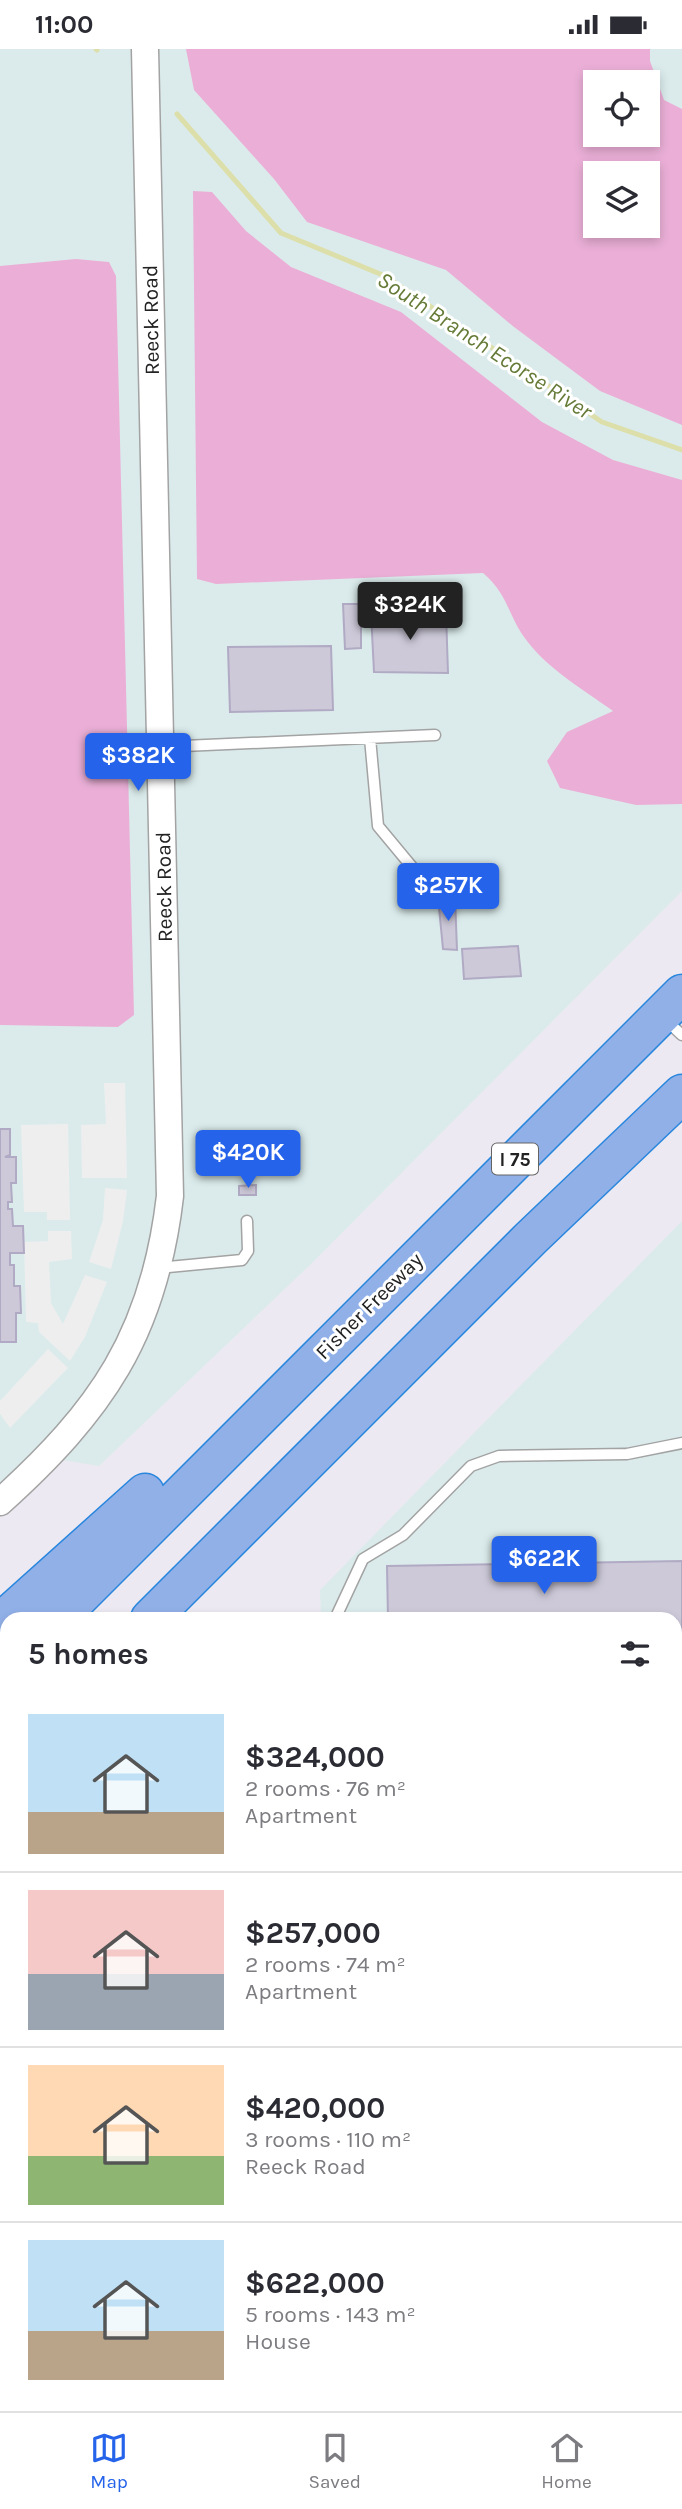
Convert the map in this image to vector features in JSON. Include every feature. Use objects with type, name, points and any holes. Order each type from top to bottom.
[{"type":"highway","name":"Fisher Freeway","points":[[64,1612],[349,1326],[675,1015]]},
{"type":"highway","points":[[157,1612],[531,1237],[682,1094]]},
{"type":"highway","points":[[13,1612],[110,1527],[184,1454],[272,1375],[349,1326]]},
{"type":"highway","points":[[193,1612],[306,1492],[392,1378]]},
{"type":"street","name":"Reeck Road","points":[[0,1502],[49,1458],[81,1422],[108,1384],[135,1333],[158,1268],[167,1224],[172,1168],[145,49]]},
{"type":"lane","points":[[161,747],[435,735]]},
{"type":"lane","points":[[370,738],[377,826],[417,873],[468,896]]},
{"type":"lane","points":[[158,1268],[242,1260],[248,1251],[247,1221]]},
{"type":"lane","points":[[338,1612],[363,1559],[403,1535],[471,1466],[499,1456],[628,1454],[682,1443]]},
{"type":"shaded area","points":[[0,49],[682,49],[682,891],[310,1265],[99,1466],[49,1458],[0,1502]]},
{"type":"shaded area","points":[[186,49],[650,49],[653,70],[583,70],[583,147],[660,147],[660,89],[664,100],[682,109],[682,425],[600,391],[514,327],[446,270],[307,222],[274,179],[194,90]]},
{"type":"shaded area","points":[[193,191],[212,192],[246,231],[291,267],[401,312],[542,422],[613,460],[682,480],[682,804],[636,805],[560,788],[547,761],[567,732],[613,711],[567,679],[536,651],[521,632],[492,581],[483,573],[216,584],[197,579]]},
{"type":"shaded area","points":[[76,259],[109,262],[116,276],[134,1015],[118,1027],[0,1025],[0,266]]},
{"type":"shaded area","points":[[104,1083],[125,1083],[127,1178],[82,1178],[81,1125],[106,1124]]},
{"type":"shaded area","points":[[68,1124],[70,1220],[47,1220],[47,1212],[24,1212],[21,1125]]},
{"type":"shaded area","points":[[105,1188],[127,1190],[123,1221],[111,1269],[89,1262],[103,1220]]},
{"type":"shaded area","points":[[682,1221],[682,1612],[321,1612],[320,1590]]},
{"type":"shaded area","points":[[48,1231],[71,1231],[72,1259],[49,1262],[51,1303],[63,1324],[85,1275],[107,1282],[85,1337],[70,1361],[39,1332],[38,1323],[26,1322],[24,1242],[48,1241]]},
{"type":"shaded area","points":[[48,1349],[68,1368],[10,1428],[0,1414],[0,1401]]},
{"type":"building","points":[[343,604],[361,604],[361,648],[345,649]]},
{"type":"building","points":[[446,612],[448,673],[374,672],[371,613]]},
{"type":"building","points":[[331,646],[333,710],[230,712],[228,647]]},
{"type":"building","points":[[438,897],[455,898],[457,950],[443,949]]},
{"type":"building","points":[[518,946],[521,976],[464,979],[462,949]]},
{"type":"building","points":[[0,1129],[10,1129],[10,1155],[5,1157],[16,1157],[16,1183],[11,1183],[12,1202],[8,1202],[8,1209],[12,1209],[13,1226],[23,1226],[24,1253],[10,1253],[10,1265],[14,1265],[14,1286],[20,1286],[21,1313],[16,1313],[16,1342],[0,1342]]},
{"type":"building","points":[[256,1185],[256,1195],[239,1195],[239,1186]]},
{"type":"building","points":[[682,1561],[682,1612],[388,1612],[387,1566]]},
{"type":"waterway","name":"South Branch Ecorse River","points":[[177,114],[281,233],[385,276],[602,422],[682,450]]}]
